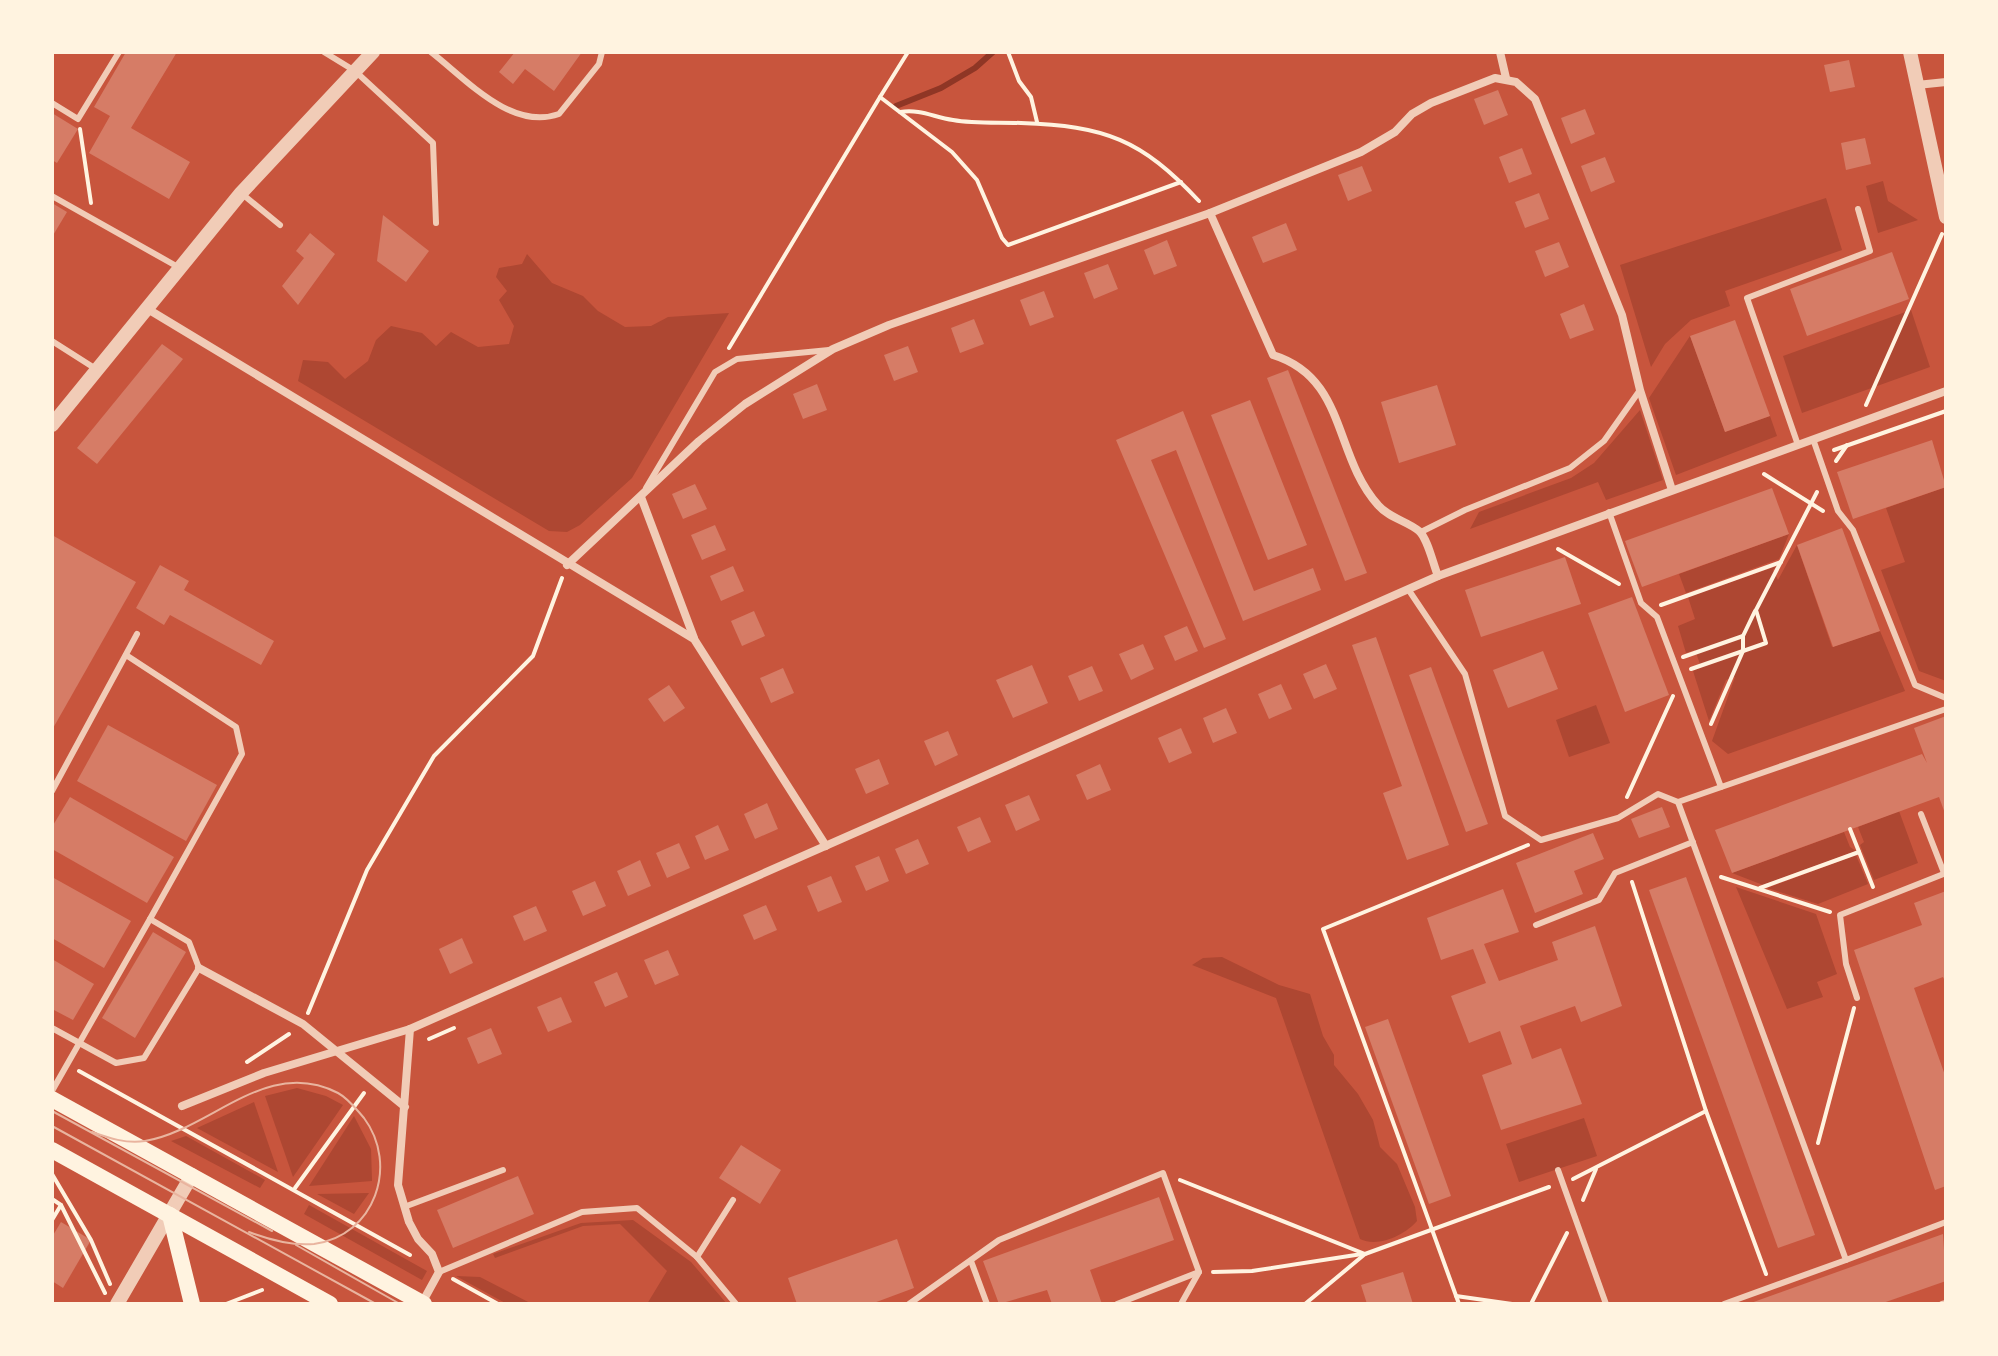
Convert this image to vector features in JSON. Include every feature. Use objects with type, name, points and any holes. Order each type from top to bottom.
[{"type":"main road","points":[[52,1099],[423,1303]]},
{"type":"main road","points":[[52,1150],[330,1304]]},
{"type":"main road","points":[[170,1215],[192,1304]]},
{"type":"street","points":[[52,425],[241,193],[373,52]]},
{"type":"street","points":[[1500,52],[1506,78]]},
{"type":"street","points":[[1910,52],[1946,217]]},
{"type":"street","points":[[567,565],[699,441],[745,404],[833,349],[889,325],[1210,213],[1361,152],[1395,132],[1412,114],[1431,103],[1495,78],[1506,78],[1535,99],[1622,315],[1640,390],[1672,490]]},
{"type":"street","points":[[1917,85],[1946,82]]},
{"type":"street","points":[[1210,213],[1273,355],[1293,361],[1329,397],[1349,459],[1378,504],[1395,519],[1421,532],[1438,576]]},
{"type":"street","points":[[146,308],[694,639]]},
{"type":"street","points":[[182,1106],[264,1073],[410,1029],[1438,576],[1946,391]]},
{"type":"street","points":[[641,497],[694,639],[826,846]]},
{"type":"street","points":[[199,968],[303,1024],[405,1107]]},
{"type":"street","points":[[410,1029],[398,1185],[418,1239],[432,1254],[439,1272],[423,1303]]},
{"type":"street","points":[[115,1304],[192,1175]]},
{"type":"lane","points":[[52,103],[78,119],[119,52]]},
{"type":"lane","points":[[324,52],[355,71],[433,143],[436,223]]},
{"type":"lane","points":[[431,52],[504,108],[533,119],[545,119],[559,114],[599,64],[602,52]]},
{"type":"lane","points":[[241,193],[280,225]]},
{"type":"lane","points":[[52,196],[178,267]]},
{"type":"lane","points":[[1798,445],[1747,298],[1870,251],[1858,209]]},
{"type":"lane","points":[[52,341],[96,369]]},
{"type":"lane","points":[[641,497],[715,372],[737,359],[833,349]]},
{"type":"lane","points":[[1421,532],[1465,510],[1570,468],[1604,441],[1640,390]]},
{"type":"lane","points":[[1813,439],[1838,511],[1853,530],[1915,685],[1946,698]]},
{"type":"lane","points":[[1609,512],[1639,595],[1657,617],[1721,787]]},
{"type":"lane","points":[[1408,589],[1465,674],[1505,816],[1541,840],[1618,818],[1658,794],[1678,802],[1946,709]]},
{"type":"lane","points":[[53,788],[137,634]]},
{"type":"lane","points":[[52,1091],[242,754],[236,727],[126,655]]},
{"type":"lane","points":[[1678,802],[1846,1260]]},
{"type":"lane","points":[[1857,998],[1846,964],[1840,915],[1945,873],[1921,814]]},
{"type":"lane","points":[[1536,925],[1599,900],[1615,873],[1693,842]]},
{"type":"lane","points":[[52,1028],[116,1063],[144,1058],[199,968],[189,942],[150,919]]},
{"type":"lane","points":[[404,1207],[503,1170]]},
{"type":"lane","points":[[1558,1170],[1606,1304]]},
{"type":"lane","points":[[909,1304],[999,1240],[1163,1173],[1199,1272],[1181,1304]]},
{"type":"lane","points":[[697,1257],[733,1200]]},
{"type":"lane","points":[[439,1272],[582,1212],[637,1208],[697,1257],[736,1304]]},
{"type":"lane","points":[[1724,1304],[1772,1289],[1946,1222]]},
{"type":"lane","points":[[971,1261],[987,1304]]},
{"type":"lane","points":[[1117,1304],[1199,1272]]},
{"type":"path","points":[[715,372],[908,52]]},
{"type":"path","points":[[1008,52],[1019,81],[1031,97],[1037,123]]},
{"type":"path","points":[[880,97],[952,152],[977,180],[1002,238],[1008,245],[1181,182]]},
{"type":"path","points":[[900,112],[925,111],[952,120],[1037,123],[1095,130],[1126,140],[1163,164],[1210,213]]},
{"type":"path","points":[[78,119],[94,219]]},
{"type":"path","points":[[1818,455],[1946,411]]},
{"type":"path","points":[[1749,479],[1778,469]]},
{"type":"path","points":[[1764,474],[1853,530]]},
{"type":"path","points":[[1570,542],[1555,548],[1639,595]]},
{"type":"path","points":[[1648,609],[1783,561]]},
{"type":"path","points":[[243,1065],[303,1024],[367,870],[434,756],[533,656],[567,565]]},
{"type":"path","points":[[1618,818],[1673,697],[1678,673],[1743,651],[1743,636],[1756,610]]},
{"type":"path","points":[[1673,660],[1743,636]]},
{"type":"path","points":[[1850,829],[1878,900]]},
{"type":"path","points":[[1459,1304],[1323,929],[1541,840]]},
{"type":"path","points":[[1757,889],[1859,852]]},
{"type":"path","points":[[1627,868],[1706,1111],[1772,1289]]},
{"type":"path","points":[[1703,871],[1840,915]]},
{"type":"path","points":[[1812,1168],[1857,998]]},
{"type":"path","points":[[408,1042],[432,1038],[461,1025]]},
{"type":"path","points":[[66,1064],[295,1188],[411,1255]]},
{"type":"path","points":[[295,1188],[373,1081]]},
{"type":"path","points":[[1199,1272],[1252,1271],[1365,1254],[1596,1169],[1706,1111]]},
{"type":"path","points":[[1531,1304],[1575,1219],[1596,1169]]},
{"type":"path","points":[[1163,1173],[1365,1254]]},
{"type":"path","points":[[52,1174],[91,1240],[115,1304]]},
{"type":"path","points":[[52,1199],[61,1205],[115,1304]]},
{"type":"path","points":[[52,1220],[61,1205]]},
{"type":"path","points":[[1305,1304],[1365,1254]]},
{"type":"path","points":[[439,1272],[498,1304]]},
{"type":"path","points":[[226,1304],[261,1289],[270,1294]]},
{"type":"path","points":[[1456,1296],[1512,1304]]},
{"type":"path","points":[[253,1304],[260,1304]]},
{"type":"shaded area","points":[[1883,181],[1888,201],[1918,220],[1878,233],[1866,186]]},
{"type":"shaded area","points":[[1826,198],[1842,250],[1725,291],[1730,306],[1691,320],[1665,344],[1651,367],[1620,265]]},
{"type":"shaded area","points":[[527,254],[552,283],[583,296],[598,311],[625,327],[651,326],[668,317],[729,313],[632,478],[580,525],[567,532],[549,531],[298,381],[303,360],[328,362],[345,379],[368,361],[376,340],[391,326],[422,333],[436,346],[451,332],[478,347],[509,344],[514,326],[499,300],[507,291],[496,277],[499,268],[522,264]]},
{"type":"shaded area","points":[[1911,310],[1930,367],[1802,413],[1783,356]]},
{"type":"shaded area","points":[[1690,336],[1725,432],[1770,416],[1777,436],[1676,475],[1649,398]]},
{"type":"shaded area","points":[[1640,410],[1663,480],[1606,500],[1598,482],[1470,529],[1479,512],[1571,478],[1594,463]]},
{"type":"shaded area","points":[[1946,487],[1946,681],[1919,671],[1881,570],[1905,562],[1886,508]]},
{"type":"shaded area","points":[[1789,534],[1779,559],[1686,593],[1679,574]]},
{"type":"shaded area","points":[[1797,545],[1832,647],[1880,631],[1905,691],[1728,754],[1712,741],[1735,677],[1726,680],[1709,721],[1693,671],[1701,667],[1695,650],[1686,653],[1678,626],[1695,619],[1688,597],[1777,566],[1773,570],[1778,580]]},
{"type":"shaded area","points":[[1596,705],[1610,743],[1569,757],[1556,720]]},
{"type":"shaded area","points":[[1899,811],[1918,863],[1874,880],[1860,845],[1864,842],[1858,827]]},
{"type":"shaded area","points":[[1844,832],[1850,847],[1856,851],[1763,885],[1732,873]]},
{"type":"shaded area","points":[[1856,855],[1868,884],[1818,904],[1767,888]]},
{"type":"shaded area","points":[[1736,887],[1816,914],[1837,974],[1817,982],[1823,997],[1787,1009]]},
{"type":"shaded area","points":[[1222,957],[1279,985],[1310,994],[1323,1036],[1334,1055],[1334,1065],[1358,1094],[1373,1120],[1380,1147],[1397,1164],[1415,1207],[1417,1221],[1406,1231],[1383,1241],[1360,1239],[1276,998],[1192,965],[1203,958]]},
{"type":"shaded area","points":[[297,1088],[326,1096],[343,1105],[293,1177],[265,1096]]},
{"type":"shaded area","points":[[254,1102],[278,1172],[197,1128]]},
{"type":"shaded area","points":[[354,1116],[371,1149],[372,1181],[309,1186]]},
{"type":"shaded area","points":[[1584,1118],[1597,1156],[1519,1182],[1506,1144]]},
{"type":"shaded area","points":[[186,1136],[265,1180],[260,1188],[171,1141]]},
{"type":"shaded area","points":[[369,1193],[354,1214],[317,1194]]},
{"type":"shaded area","points":[[309,1205],[427,1271],[422,1280],[304,1214]]},
{"type":"shaded area","points":[[633,1220],[691,1262],[727,1304],[647,1304],[667,1271],[620,1224],[583,1226],[495,1258],[493,1254],[581,1223]]},
{"type":"shaded area","points":[[456,1276],[480,1277],[532,1304],[507,1304]]},
{"type":"building","points":[[126,52],[177,52],[131,128],[190,162],[169,199],[89,153],[110,116],[94,107]]},
{"type":"building","points":[[515,52],[582,52],[554,91],[525,69],[513,84],[499,72]]},
{"type":"building","points":[[1849,60],[1855,87],[1830,92],[1824,65]]},
{"type":"building","points":[[1498,90],[1508,115],[1484,125],[1474,99]]},
{"type":"building","points":[[1585,109],[1595,134],[1571,144],[1561,118]]},
{"type":"building","points":[[52,113],[78,129],[57,163],[52,160]]},
{"type":"building","points":[[1865,138],[1871,164],[1846,170],[1841,143]]},
{"type":"building","points":[[1522,148],[1532,174],[1509,183],[1499,157]]},
{"type":"building","points":[[1605,157],[1615,182],[1591,192],[1581,166]]},
{"type":"building","points":[[1362,166],[1372,191],[1348,201],[1338,175]]},
{"type":"building","points":[[1539,193],[1549,219],[1525,228],[1515,202]]},
{"type":"building","points":[[52,203],[67,212],[52,237]]},
{"type":"building","points":[[383,215],[429,251],[406,282],[377,261]]},
{"type":"building","points":[[1286,223],[1297,250],[1263,263],[1252,237]]},
{"type":"building","points":[[310,233],[335,254],[298,305],[282,286],[304,258],[296,251]]},
{"type":"building","points":[[1167,240],[1177,266],[1154,275],[1144,250]]},
{"type":"building","points":[[1559,242],[1569,267],[1545,277],[1535,251]]},
{"type":"building","points":[[1892,252],[1909,299],[1807,336],[1790,289]]},
{"type":"building","points":[[1108,264],[1118,289],[1094,299],[1084,273]]},
{"type":"building","points":[[1044,291],[1054,317],[1030,326],[1020,300]]},
{"type":"building","points":[[1584,304],[1594,330],[1570,339],[1560,314]]},
{"type":"building","points":[[974,319],[984,344],[960,353],[951,328]]},
{"type":"building","points":[[1735,320],[1770,416],[1725,432],[1690,336]]},
{"type":"building","points":[[162,344],[183,359],[97,464],[77,448]]},
{"type":"building","points":[[908,346],[918,372],[894,381],[884,355]]},
{"type":"building","points":[[1288,370],[1367,573],[1345,581],[1267,378]]},
{"type":"building","points":[[817,384],[827,410],[803,419],[793,394]]},
{"type":"building","points":[[1437,385],[1456,445],[1399,463],[1381,402]]},
{"type":"building","points":[[1250,400],[1307,545],[1268,560],[1211,415]]},
{"type":"building","points":[[1183,411],[1254,591],[1313,568],[1321,590],[1243,621],[1176,450],[1151,460],[1226,639],[1204,648],[1116,440]]},
{"type":"building","points":[[1932,440],[1946,487],[1853,519],[1837,472]]},
{"type":"building","points":[[695,484],[707,509],[683,519],[672,494]]},
{"type":"building","points":[[1772,488],[1789,534],[1642,587],[1625,541]]},
{"type":"building","points":[[715,525],[726,550],[702,560],[691,535]]},
{"type":"building","points":[[1842,528],[1880,631],[1833,647],[1797,545]]},
{"type":"building","points":[[52,535],[136,582],[52,730]]},
{"type":"building","points":[[1565,557],[1581,604],[1481,637],[1465,590]]},
{"type":"building","points":[[160,565],[189,581],[184,590],[274,641],[261,665],[170,615],[164,625],[136,608]]},
{"type":"building","points":[[733,566],[744,591],[721,601],[710,576]]},
{"type":"building","points":[[1632,597],[1669,695],[1625,712],[1588,613]]},
{"type":"building","points":[[754,611],[765,636],[742,646],[731,621]]},
{"type":"building","points":[[1187,626],[1198,651],[1175,661],[1164,636]]},
{"type":"building","points":[[1376,637],[1449,845],[1407,860],[1383,793],[1402,786],[1352,645]]},
{"type":"building","points":[[1143,644],[1154,669],[1131,680],[1119,654]]},
{"type":"building","points":[[1543,651],[1558,689],[1508,708],[1493,670]]},
{"type":"building","points":[[1326,664],[1337,689],[1314,699],[1303,674]]},
{"type":"building","points":[[1032,665],[1048,703],[1013,718],[996,680]]},
{"type":"building","points":[[1092,666],[1103,691],[1079,701],[1068,676]]},
{"type":"building","points":[[1431,667],[1488,824],[1466,832],[1409,675]]},
{"type":"building","points":[[783,668],[794,693],[771,703],[760,678]]},
{"type":"building","points":[[1281,684],[1292,709],[1269,719],[1258,694]]},
{"type":"building","points":[[669,685],[685,708],[664,722],[648,699]]},
{"type":"building","points":[[1226,708],[1237,733],[1213,743],[1203,718]]},
{"type":"building","points":[[1946,716],[1946,816],[1939,797],[1732,873],[1715,830],[1922,754],[1927,763],[1914,728]]},
{"type":"building","points":[[108,725],[217,785],[186,841],[77,781]]},
{"type":"building","points":[[1181,728],[1192,753],[1169,763],[1158,738]]},
{"type":"building","points":[[948,731],[958,755],[935,766],[924,741]]},
{"type":"building","points":[[879,759],[889,784],[866,794],[855,769]]},
{"type":"building","points":[[1100,764],[1111,790],[1087,800],[1076,775]]},
{"type":"building","points":[[1029,795],[1040,820],[1016,831],[1005,805]]},
{"type":"building","points":[[70,797],[174,857],[147,903],[52,849],[52,827]]},
{"type":"building","points":[[767,803],[778,829],[755,839],[744,814]]},
{"type":"building","points":[[1662,807],[1670,827],[1639,838],[1631,819]]},
{"type":"building","points":[[980,817],[991,842],[968,852],[957,827]]},
{"type":"building","points":[[718,825],[729,850],[705,860],[695,836]]},
{"type":"building","points":[[1593,833],[1604,859],[1574,871],[1583,894],[1535,913],[1516,863]]},
{"type":"building","points":[[918,839],[929,864],[906,874],[895,849]]},
{"type":"building","points":[[679,843],[690,868],[667,878],[656,853]]},
{"type":"building","points":[[879,856],[889,881],[866,891],[855,866]]},
{"type":"building","points":[[640,860],[651,886],[628,896],[617,871]]},
{"type":"building","points":[[831,876],[842,902],[818,912],[807,886]]},
{"type":"building","points":[[52,877],[131,921],[104,968],[52,938]]},
{"type":"building","points":[[1686,877],[1815,1235],[1778,1248],[1649,890]]},
{"type":"building","points":[[595,881],[606,906],[583,916],[572,891]]},
{"type":"building","points":[[1503,889],[1519,932],[1484,944],[1499,981],[1558,960],[1552,942],[1595,926],[1622,1006],[1581,1022],[1575,1006],[1520,1026],[1532,1059],[1561,1048],[1582,1104],[1501,1130],[1482,1075],[1512,1064],[1500,1031],[1469,1043],[1451,996],[1486,983],[1473,949],[1441,960],[1427,918]]},
{"type":"building","points":[[1946,891],[1946,983],[1943,977],[1914,988],[1946,1078],[1946,1186],[1935,1190],[1854,950],[1922,925],[1914,903]]},
{"type":"building","points":[[766,905],[777,930],[754,940],[743,915]]},
{"type":"building","points":[[536,906],[547,931],[524,941],[513,916]]},
{"type":"building","points":[[153,932],[186,952],[135,1038],[102,1018]]},
{"type":"building","points":[[462,938],[473,963],[450,974],[439,949]]},
{"type":"building","points":[[668,950],[679,975],[655,985],[644,960]]},
{"type":"building","points":[[52,959],[94,984],[73,1020],[52,1009]]},
{"type":"building","points":[[617,972],[628,997],[605,1007],[594,982]]},
{"type":"building","points":[[561,997],[572,1022],[548,1032],[537,1007]]},
{"type":"building","points":[[1388,1019],[1451,1196],[1429,1204],[1365,1027]]},
{"type":"building","points":[[491,1028],[502,1054],[478,1064],[467,1038]]},
{"type":"building","points":[[741,1145],[781,1170],[760,1204],[719,1178]]},
{"type":"building","points":[[518,1176],[534,1214],[453,1248],[437,1210]]},
{"type":"building","points":[[1159,1197],[1174,1240],[1090,1270],[1102,1304],[1052,1304],[1047,1290],[999,1304],[983,1261]]},
{"type":"building","points":[[61,1222],[91,1240],[63,1288],[52,1281],[52,1237]]},
{"type":"building","points":[[1943,1234],[1946,1281],[1880,1304],[1748,1304]]},
{"type":"building","points":[[897,1239],[914,1288],[871,1304],[797,1304],[788,1278]]},
{"type":"building","points":[[1403,1272],[1413,1304],[1367,1304],[1361,1285]]},
{"type":"waterway","points":[[896,106],[941,88],[975,68],[993,52]]},
{"type":"tram line","points":[[92,1132],[124,1141],[145,1141],[193,1124],[263,1089],[287,1083],[312,1084],[342,1095],[364,1118],[380,1156],[380,1176],[375,1196],[366,1213],[352,1228],[335,1238],[314,1244],[281,1242],[249,1232]]},
{"type":"tram line","points":[[52,1111],[272,1231]]},
{"type":"tram line","points":[[52,1126],[376,1304]]},
{"type":"tram line","points":[[296,1245],[400,1304]]}]
